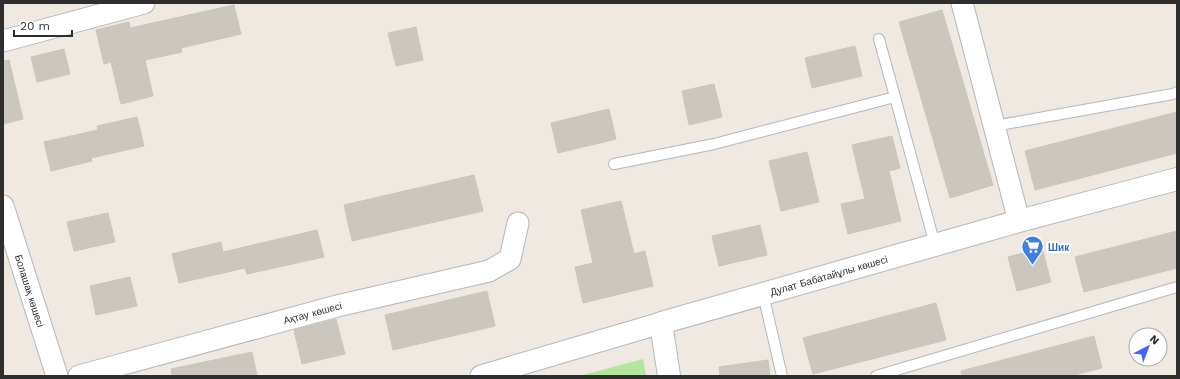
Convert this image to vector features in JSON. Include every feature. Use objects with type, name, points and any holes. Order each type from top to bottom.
[{"type":"street","points":[[3,41],[144,3]]},
{"type":"street","points":[[962,3],[1019,221]]},
{"type":"street","name":"Дулат Бабатайұлы көшесі","points":[[481,376],[660,323],[1019,221],[1177,179]]},
{"type":"street","name":"Болашақ көшесі","points":[[3,206],[57,376]]},
{"type":"street","name":"Ақтау көшесі","points":[[79,376],[337,306],[490,271],[510,259],[518,223]]},
{"type":"street","points":[[660,323],[669,376]]},
{"type":"lane","points":[[879,39],[935,245]]},
{"type":"lane","points":[[994,126],[1173,94],[1177,92]]},
{"type":"lane","points":[[614,164],[714,144],[894,97]]},
{"type":"lane","points":[[876,376],[1177,287]]},
{"type":"lane","points":[[763,294],[782,376]]},
{"type":"green space","points":[[643,359],[646,376],[579,376]]},
{"type":"building","points":[[234,5],[241,34],[181,48],[182,52],[145,60],[153,96],[121,104],[111,62],[104,64],[96,30],[129,22],[130,28]]},
{"type":"building","points":[[942,10],[993,185],[950,198],[899,22]]},
{"type":"building","points":[[416,27],[423,60],[396,66],[388,33]]},
{"type":"building","points":[[855,46],[862,76],[812,88],[805,58]]},
{"type":"building","points":[[64,49],[70,74],[37,82],[31,57]]},
{"type":"building","points":[[9,60],[23,119],[3,124],[3,61]]},
{"type":"building","points":[[714,84],[722,117],[689,125],[682,91]]},
{"type":"building","points":[[609,109],[616,139],[558,153],[551,123]]},
{"type":"building","points":[[1177,112],[1177,153],[1035,190],[1025,151]]},
{"type":"building","points":[[137,117],[144,146],[91,158],[92,161],[51,171],[44,142],[98,130],[97,126]]},
{"type":"building","points":[[892,136],[900,168],[889,171],[901,221],[848,234],[841,204],[865,199],[852,145]]},
{"type":"building","points":[[807,152],[819,202],[781,211],[769,161]]},
{"type":"building","points":[[474,175],[483,211],[352,241],[344,205]]},
{"type":"building","points":[[621,201],[634,254],[645,251],[653,286],[583,303],[575,267],[593,263],[581,210]]},
{"type":"building","points":[[108,213],[115,242],[74,251],[67,222]]},
{"type":"building","points":[[760,225],[767,255],[719,266],[712,236]]},
{"type":"building","points":[[317,230],[324,257],[247,274],[245,268],[179,283],[172,254],[221,242],[223,252]]},
{"type":"building","points":[[1177,231],[1177,268],[1084,292],[1075,257]]},
{"type":"building","points":[[1042,248],[1051,282],[1017,291],[1008,257]]},
{"type":"building","points":[[130,277],[137,306],[96,315],[90,286]]},
{"type":"building","points":[[487,291],[495,326],[393,350],[385,315]]},
{"type":"building","points":[[936,303],[946,340],[813,374],[803,338]]},
{"type":"building","points":[[336,319],[345,354],[302,364],[294,330]]},
{"type":"building","points":[[1094,336],[1102,368],[1070,376],[962,376],[961,371]]},
{"type":"building","points":[[252,352],[257,376],[172,376],[171,369]]},
{"type":"building","points":[[768,360],[770,376],[720,376],[719,367]]},
{"type":"place","name":"Шик","points":[[1032,266]]}]
